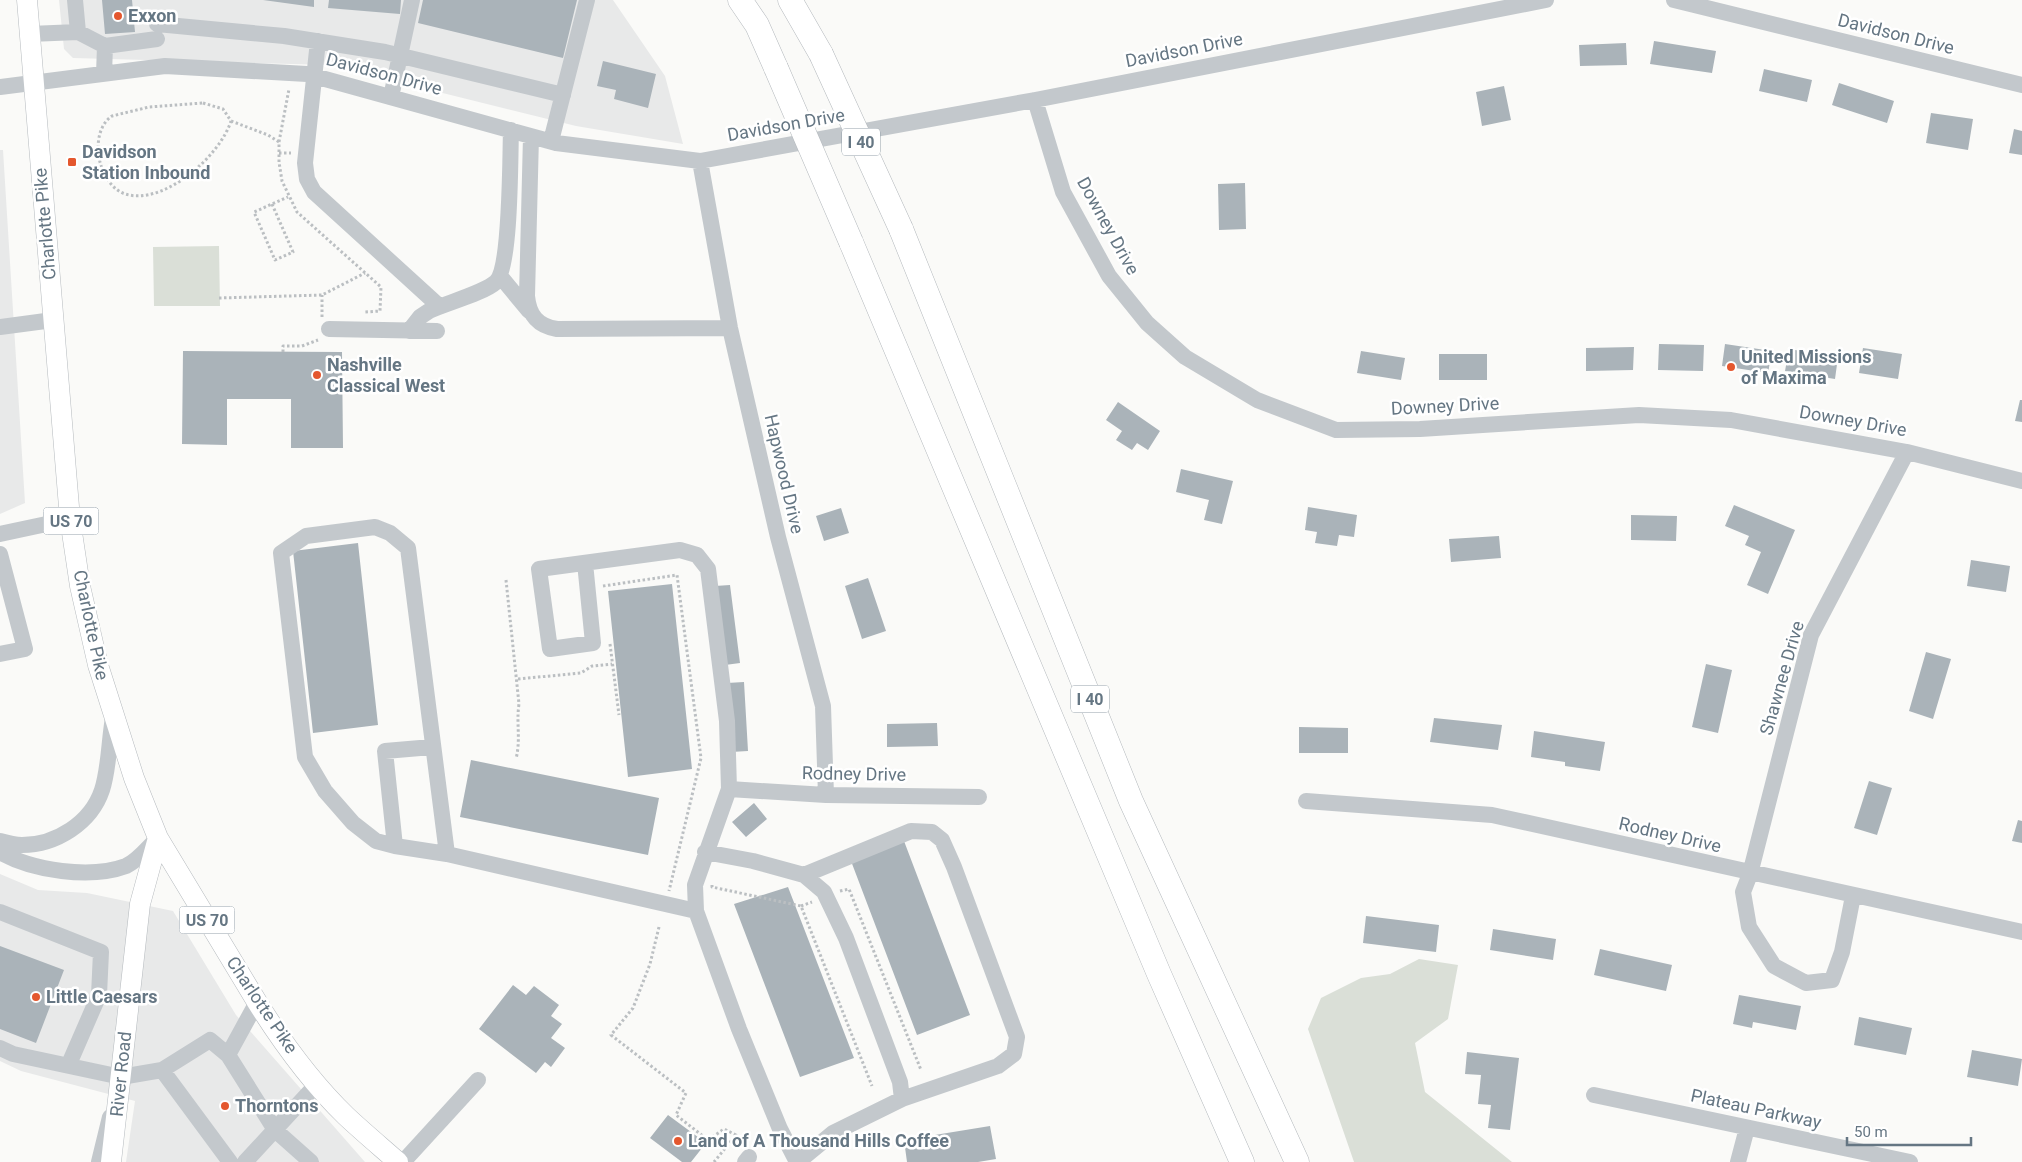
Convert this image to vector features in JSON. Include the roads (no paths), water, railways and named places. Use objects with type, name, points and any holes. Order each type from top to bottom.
[{"type":"highway","name":"I 40","points":[[740,0],[757,25],[776,68],[1159,974],[1242,1162]]},
{"type":"highway","name":"I 40","points":[[790,0],[821,54],[901,229],[1131,801],[1296,1162]]},
{"type":"main road","name":"Charlotte Pike","points":[[27,0],[70,519],[80,586],[98,665],[113,718],[158,838],[272,1026],[317,1084],[346,1116],[398,1162]]},
{"type":"main road","name":"River Road","points":[[111,1162],[140,904],[158,838]]},
{"type":"street","points":[[75,0],[78,32]]},
{"type":"street","points":[[391,97],[412,0]]},
{"type":"street","points":[[551,141],[587,0]]},
{"type":"street","name":"Davidson Drive","points":[[0,87],[165,66],[307,74],[551,141],[700,161],[1035,100],[1546,0]]},
{"type":"street","name":"Davidson Drive","points":[[1677,0],[2022,85]]},
{"type":"street","points":[[30,34],[78,32],[105,46],[157,32],[284,36],[401,56],[563,95]]},
{"type":"street","points":[[318,41],[316,76],[305,148],[306,172],[309,184],[314,192],[440,306]]},
{"type":"street","points":[[104,74],[105,46]]},
{"type":"street","name":"Downey Drive","points":[[1035,100],[1063,192],[1109,276],[1147,323],[1185,357],[1257,400],[1336,430],[1420,429],[1639,415],[1731,420],[1907,452],[2022,481]]},
{"type":"street","points":[[409,331],[420,317],[440,306],[492,285],[500,276],[506,252],[511,130]]},
{"type":"street","points":[[530,313],[527,296],[531,136]]},
{"type":"street","name":"Hapwood Drive","points":[[700,161],[730,328],[778,537],[823,706],[826,795]]},
{"type":"street","points":[[500,276],[540,324],[557,329],[730,328]]},
{"type":"street","points":[[0,327],[54,320]]},
{"type":"street","points":[[326,326],[437,332]]},
{"type":"street","name":"Shawnee Drive","points":[[1853,896],[1842,952],[1832,980],[1806,983],[1774,966],[1749,927],[1743,892],[1750,874],[1811,635],[1907,452]]},
{"type":"street","points":[[0,534],[70,519]]},
{"type":"street","points":[[447,854],[408,548],[390,533],[375,527],[306,536],[282,553],[305,757],[325,791],[353,822],[376,841],[395,846],[447,854],[696,910]]},
{"type":"street","points":[[585,563],[593,643],[550,649],[539,569],[680,550],[697,555],[708,570],[727,721],[729,790],[695,885],[696,910],[739,1029],[780,1129],[798,1162],[833,1133],[902,1099],[998,1066],[1014,1054],[1017,1037],[954,866],[942,840],[932,832],[911,830],[804,875]]},
{"type":"street","points":[[0,554],[25,648],[0,654]]},
{"type":"street","points":[[0,841],[21,846],[46,842],[64,835],[88,814],[102,790],[113,718]]},
{"type":"street","points":[[395,846],[385,752],[432,747]]},
{"type":"street","name":"Rodney Drive","points":[[729,790],[826,795],[979,796]]},
{"type":"street","name":"Rodney Drive","points":[[1306,800],[1492,815],[1750,874],[2022,932]]},
{"type":"street","points":[[0,852],[34,867],[91,873],[128,865],[158,838]]},
{"type":"street","points":[[706,852],[753,861],[804,875],[824,892],[846,938],[900,1082],[902,1099]]},
{"type":"street","points":[[0,912],[101,952],[99,995],[69,1064]]},
{"type":"street","points":[[228,1055],[257,1002]]},
{"type":"street","points":[[0,1048],[14,1054],[69,1064],[120,1082],[162,1070],[210,1040],[228,1055],[275,1130],[308,1161]]},
{"type":"street","points":[[162,1070],[230,1162]]},
{"type":"street","points":[[403,1162],[478,1080]]},
{"type":"street","points":[[99,1162],[104,1135],[120,1082]]},
{"type":"street","points":[[245,1162],[317,1084]]},
{"type":"street","name":"Plateau Parkway","points":[[1594,1095],[1910,1162]]},
{"type":"street","points":[[1738,1162],[1747,1128]]},
{"type":"place","name":"Exxon","points":[[118,16]]},
{"type":"place","name":"Davidson Station Inbound","points":[[72,162]]},
{"type":"place","name":"United Missions of Maxima","points":[[1731,367]]},
{"type":"place","name":"Nashville Classical West","points":[[317,375]]},
{"type":"place","name":"Little Caesars","points":[[36,997]]},
{"type":"place","name":"Thorntons","points":[[225,1106]]},
{"type":"place","name":"Land of A Thousand Hills Coffee","points":[[678,1141]]}]
